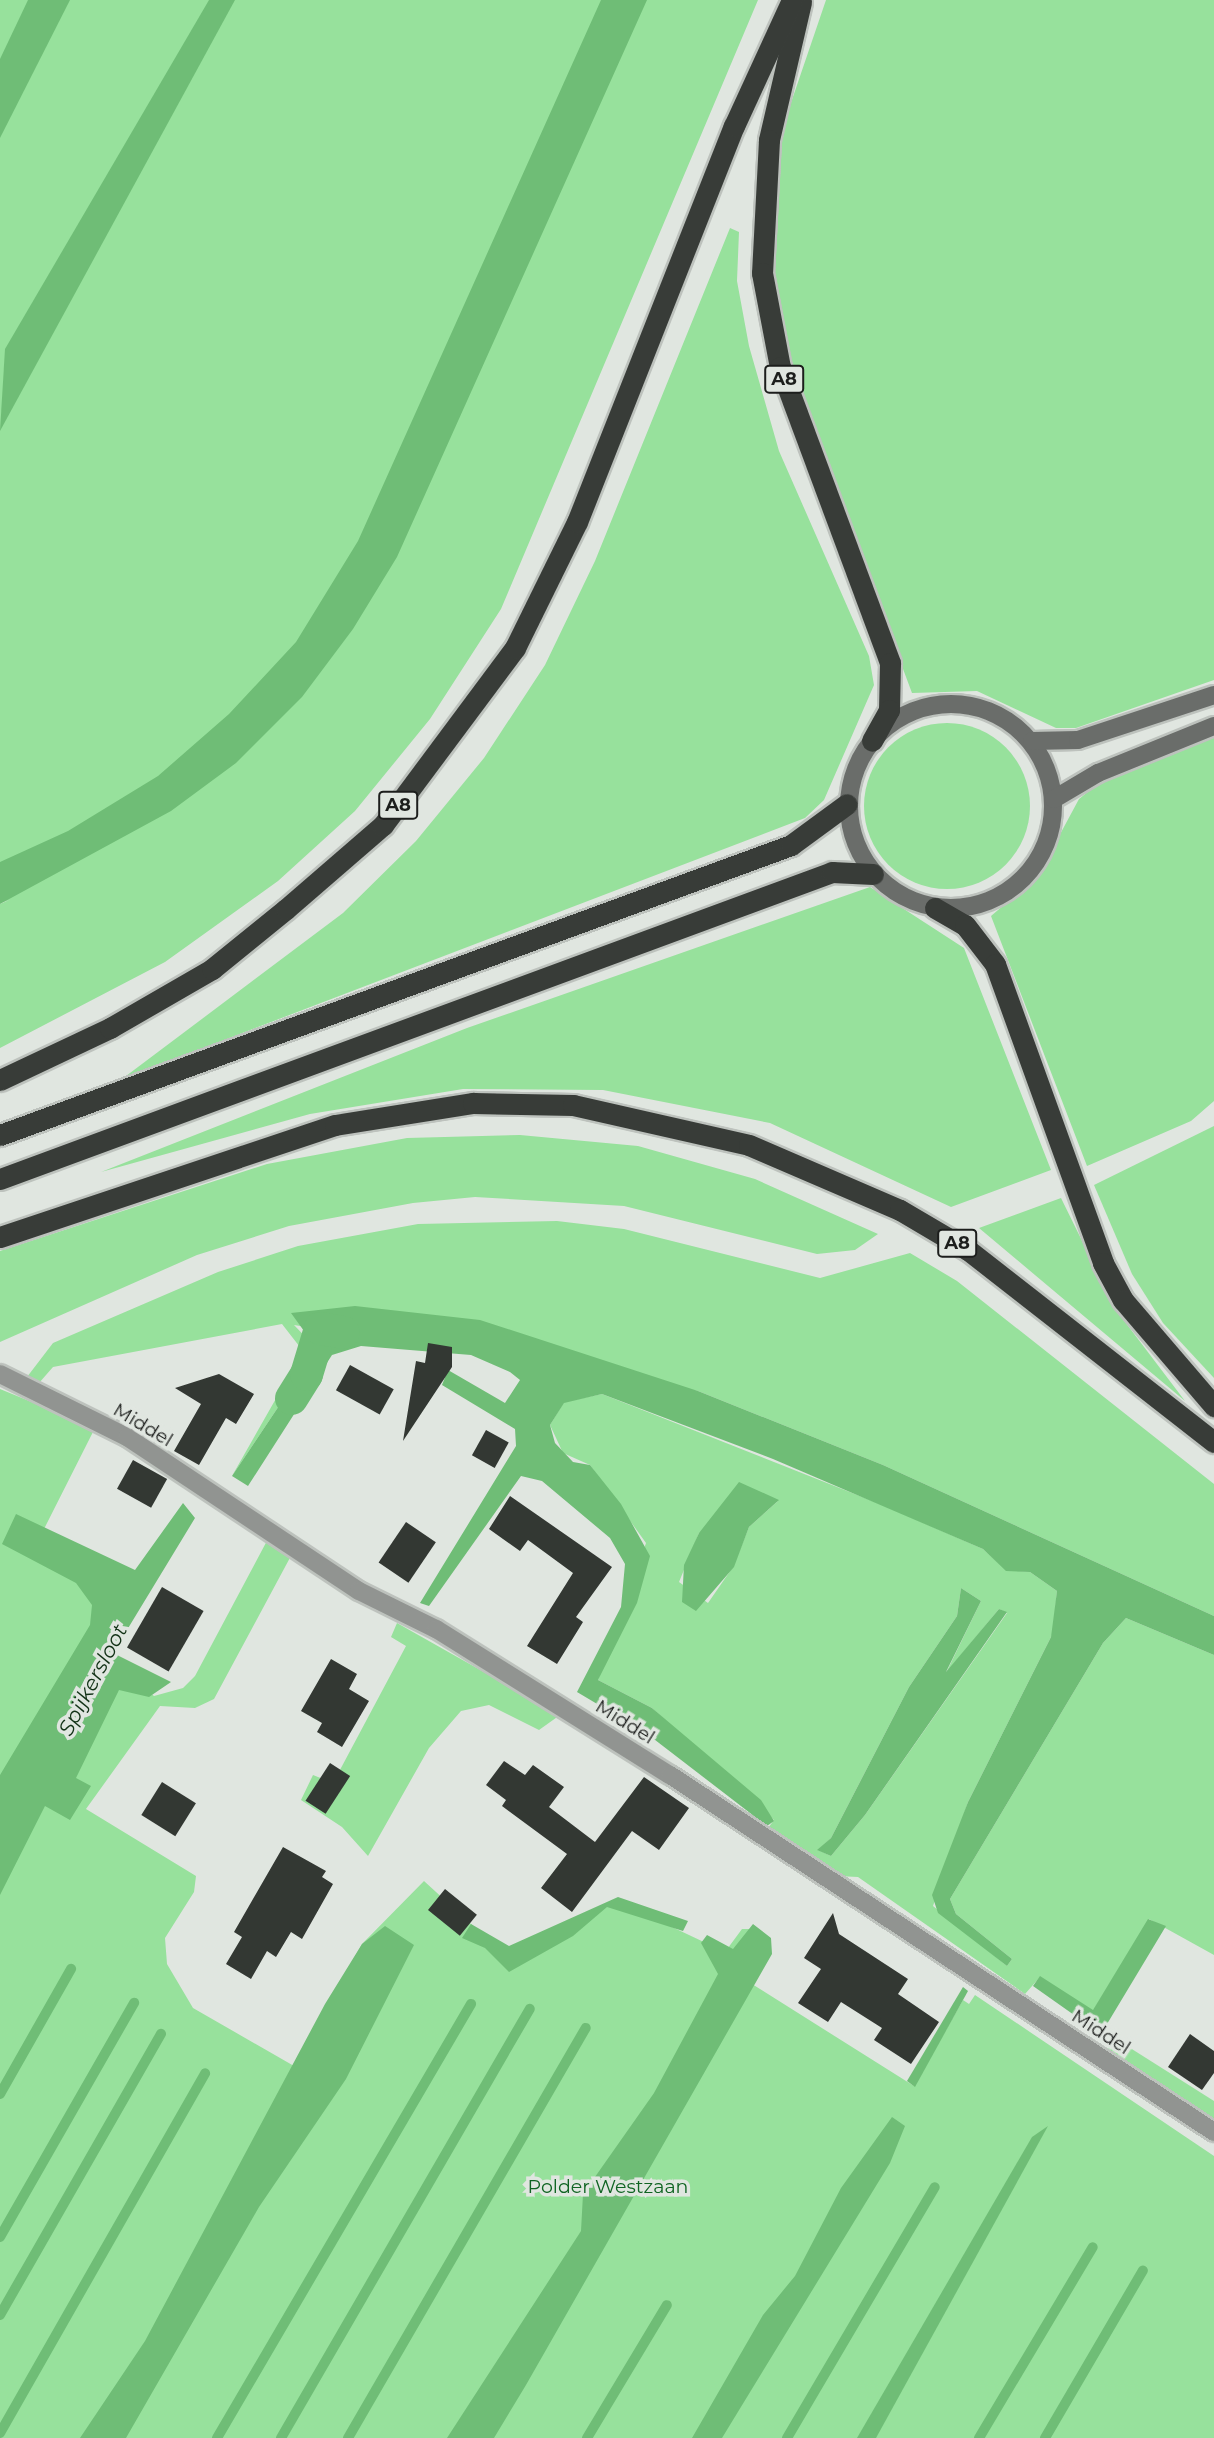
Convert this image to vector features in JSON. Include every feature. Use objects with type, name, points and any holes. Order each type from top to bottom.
[{"type":"highway","name":"A8","points":[[0,1080],[110,1028],[212,969],[383,825],[516,648],[577,522],[734,126],[792,0]]},
{"type":"highway","name":"A8","points":[[801,0],[769,140],[762,273],[780,367],[890,663],[889,710],[872,741]]},
{"type":"highway","points":[[0,1135],[791,845],[847,804]]},
{"type":"highway","points":[[0,1179],[832,872],[873,874]]},
{"type":"highway","points":[[935,908],[965,925],[996,964],[1103,1263],[1123,1300],[1214,1406]]},
{"type":"highway","name":"A8","points":[[0,1237],[335,1125],[473,1102],[573,1105],[749,1145],[901,1210],[968,1250],[1214,1442]]},
{"type":"street","points":[[1032,741],[1079,740],[1214,695]]},
{"type":"street","points":[[959,704],[993,711],[1032,741],[1054,799],[1052,830],[1018,882],[965,907],[935,908],[905,899],[873,874],[851,836],[847,804],[858,763],[872,741],[890,723],[925,706],[959,704]]},
{"type":"street","points":[[1054,799],[1098,773],[1214,726]]},
{"type":"street","name":"Middel","points":[[0,1374],[127,1437],[359,1591],[436,1629],[658,1768],[1214,2132]]},
{"type":"green space","points":[[0,0],[758,0],[501,609],[430,719],[355,811],[278,881],[165,962],[0,1048],[0,904],[9,900],[0,903]]},
{"type":"green space","points":[[826,0],[1214,0],[1214,680],[1076,728],[1056,728],[977,691],[912,693],[794,377],[771,255],[781,132]]},
{"type":"green space","points":[[730,228],[739,232],[737,281],[749,346],[779,451],[869,656],[874,685],[824,800],[805,818],[122,1079],[343,913],[416,841],[484,758],[545,665],[595,561]]},
{"type":"green space","points":[[947,723],[979,729],[1006,747],[1024,774],[1030,806],[1024,838],[1006,865],[979,883],[947,889],[915,883],[888,865],[870,838],[864,806],[870,774],[888,747],[915,729]]},
{"type":"green space","points":[[1214,736],[1214,1101],[1191,1121],[1087,1166],[991,916],[1037,877],[1079,799],[1105,778]]},
{"type":"green space","points":[[870,887],[964,948],[1051,1170],[951,1207],[770,1123],[603,1090],[463,1089],[310,1114],[101,1172],[467,1028]]},
{"type":"green space","points":[[1214,1126],[1214,1378],[1163,1323],[1132,1274],[1094,1185]]},
{"type":"green space","points":[[520,1135],[638,1146],[755,1179],[878,1234],[855,1250],[817,1254],[624,1206],[475,1197],[413,1203],[289,1226],[197,1255],[0,1342],[0,1251],[267,1164],[407,1138]]},
{"type":"green space","points":[[1061,1198],[1116,1310],[1185,1401],[979,1228]]},
{"type":"green space","points":[[557,1221],[624,1229],[820,1278],[910,1253],[957,1281],[1214,1484],[1214,1616],[883,1465],[698,1391],[294,1325],[317,1349],[232,1476],[303,1351],[282,1324],[53,1367],[39,1383],[27,1377],[53,1343],[218,1272],[298,1246],[418,1224]]},
{"type":"green space","name":"Polder Westzaan","points":[[0,1389],[95,1428],[43,1531],[143,1578],[106,1658],[154,1696],[183,1688],[195,1676],[269,1537],[292,1554],[214,1699],[195,1708],[160,1706],[86,1809],[196,1876],[194,1892],[165,1938],[167,1964],[193,2008],[294,2066],[362,1944],[424,1881],[495,1946],[520,1955],[617,1901],[725,1952],[742,1929],[754,1929],[744,1979],[914,2086],[963,2000],[969,2004],[975,1995],[1214,2156],[1214,2438],[0,2438]]},
{"type":"green space","points":[[602,1394],[885,1506],[983,1549],[1006,1570],[1030,1572],[1057,1591],[1053,1633],[968,1802],[933,1906],[1007,1966],[1012,1959],[956,1914],[950,1899],[1103,1643],[1126,1618],[1214,1655],[1214,1955],[1149,1919],[1093,2011],[1040,1977],[1025,1994],[858,1877],[837,1876],[766,1831],[774,1820],[652,1708],[598,1680],[646,1543],[590,1465],[563,1453],[550,1425],[564,1402]],"holes":[[[778,1501],[749,1527],[733,1567],[708,1603],[679,1582],[699,1533]],[[961,1588],[981,1601],[946,1673],[999,1609],[1007,1613],[865,1815],[831,1856],[818,1850],[831,1838],[909,1687],[957,1616]]]},
{"type":"green space","points":[[397,1623],[560,1715],[539,1730],[489,1705],[461,1711],[429,1748],[368,1856],[342,1827],[301,1800],[313,1775],[333,1783],[406,1646],[391,1637]]},
{"type":"green space","points":[[1116,2039],[1214,2101],[1214,2123],[1106,2051]]},
{"type":"water","points":[[28,0],[70,0],[0,138],[0,59]]},
{"type":"water","points":[[209,0],[235,0],[0,431],[5,349]]},
{"type":"water","points":[[601,0],[647,0],[397,557],[353,629],[302,697],[236,763],[171,811],[0,904],[0,862],[68,831],[158,776],[229,714],[296,642],[358,541]]},
{"type":"water","points":[[355,1306],[480,1320],[698,1391],[883,1465],[1214,1616],[1214,1655],[1126,1618],[1103,1643],[950,1899],[956,1914],[1012,1959],[1007,1966],[938,1913],[932,1895],[968,1802],[1051,1637],[1057,1591],[1030,1572],[1006,1571],[983,1549],[773,1459],[602,1394],[564,1403],[550,1425],[555,1443],[573,1462],[590,1465],[621,1504],[650,1556],[637,1603],[598,1680],[652,1708],[761,1800],[774,1821],[767,1826],[646,1733],[577,1692],[621,1607],[625,1564],[610,1538],[542,1481],[521,1476],[429,1606],[420,1603],[516,1446],[515,1429],[442,1385],[448,1370],[505,1403],[520,1380],[510,1372],[471,1355],[361,1346],[332,1355],[248,1486],[232,1476],[317,1349],[291,1313]]},
{"type":"water","points":[[739,1482],[779,1500],[749,1527],[734,1567],[696,1611],[682,1602],[684,1565],[699,1533]]},
{"type":"water","name":"Spijkersloot","points":[[183,1503],[195,1518],[113,1653],[171,1682],[149,1697],[119,1690],[76,1778],[91,1786],[70,1820],[45,1806],[0,1895],[0,1775],[90,1625],[92,1605],[76,1583],[2,1544],[16,1514],[135,1570]]},
{"type":"water","points":[[961,1588],[981,1601],[946,1672],[999,1609],[1007,1612],[865,1815],[831,1856],[817,1850],[831,1838],[909,1687],[957,1616]]},
{"type":"water","points":[[618,1897],[688,1921],[683,1931],[607,1907],[573,1936],[509,1972],[485,1948],[462,1938],[471,1924],[509,1946]]},
{"type":"water","points":[[1148,1919],[1166,1926],[1101,2034],[1033,1986],[1040,1976],[1093,2010]]},
{"type":"water","points":[[753,1924],[771,1938],[772,1954],[526,2385],[494,2438],[447,2438],[581,2231],[583,2194],[654,2093],[718,1974],[701,1943],[707,1935],[733,1949]]},
{"type":"water","points":[[385,1926],[414,1945],[346,2079],[259,2207],[126,2438],[80,2438],[145,2341],[325,2004],[362,1944]]},
{"type":"water","points":[[963,1987],[968,1991],[915,2087],[907,2081]]},
{"type":"water","points":[[892,2117],[905,2126],[890,2163],[722,2438],[692,2438],[763,2315],[795,2276],[841,2188]]},
{"type":"water","points":[[1048,2126],[876,2438],[857,2438],[1032,2137]]},
{"type":"building","points":[[428,1343],[452,1347],[452,1367],[403,1441],[416,1361],[425,1363]]},
{"type":"building","points":[[350,1365],[394,1389],[380,1415],[336,1390]]},
{"type":"building","points":[[219,1374],[254,1394],[236,1424],[226,1418],[199,1465],[174,1451],[201,1404],[175,1388]]},
{"type":"building","points":[[486,1430],[509,1443],[495,1468],[472,1455]]},
{"type":"building","points":[[133,1460],[167,1479],[151,1508],[117,1489]]},
{"type":"building","points":[[510,1496],[612,1567],[576,1617],[583,1622],[557,1664],[527,1646],[573,1573],[528,1540],[520,1551],[489,1529]]},
{"type":"building","points":[[406,1522],[436,1542],[408,1583],[379,1563]]},
{"type":"building","points":[[162,1587],[204,1611],[169,1672],[127,1648]]},
{"type":"building","points":[[331,1659],[357,1674],[349,1689],[369,1701],[342,1747],[317,1732],[322,1723],[301,1711]]},
{"type":"building","points":[[504,1761],[525,1775],[533,1765],[564,1787],[549,1807],[595,1842],[644,1777],[689,1808],[659,1850],[632,1831],[572,1912],[541,1888],[567,1854],[502,1806],[506,1800],[486,1785]]},
{"type":"building","points":[[330,1763],[350,1776],[326,1814],[305,1801]]},
{"type":"building","points":[[162,1782],[196,1803],[175,1836],[141,1815]]},
{"type":"building","points":[[283,1847],[326,1871],[322,1877],[333,1884],[302,1939],[291,1932],[276,1957],[267,1951],[251,1979],[226,1964],[242,1937],[234,1932]]},
{"type":"building","points":[[445,1889],[477,1915],[460,1936],[428,1910]]},
{"type":"building","points":[[833,1913],[839,1934],[908,1979],[898,1994],[939,2022],[911,2064],[874,2040],[882,2028],[841,2002],[828,2022],[798,2003],[821,1969],[804,1958]]},
{"type":"building","points":[[1190,2034],[1214,2051],[1214,2073],[1202,2090],[1168,2067]]},
{"type":"waterway","points":[[291,1398],[306,1374],[320,1328],[343,1332]]},
{"type":"waterway","points":[[0,2094],[71,1969]]},
{"type":"waterway","points":[[0,2237],[134,2003]]},
{"type":"waterway","points":[[217,2438],[471,2004]]},
{"type":"waterway","points":[[281,2438],[530,2009]]},
{"type":"waterway","points":[[348,2438],[586,2028]]},
{"type":"waterway","points":[[0,2315],[161,2034]]},
{"type":"waterway","points":[[0,2433],[205,2073]]},
{"type":"waterway","points":[[787,2438],[935,2187]]},
{"type":"waterway","points":[[979,2438],[1093,2247]]},
{"type":"waterway","points":[[1045,2438],[1143,2270]]},
{"type":"waterway","points":[[587,2438],[667,2305]]}]
